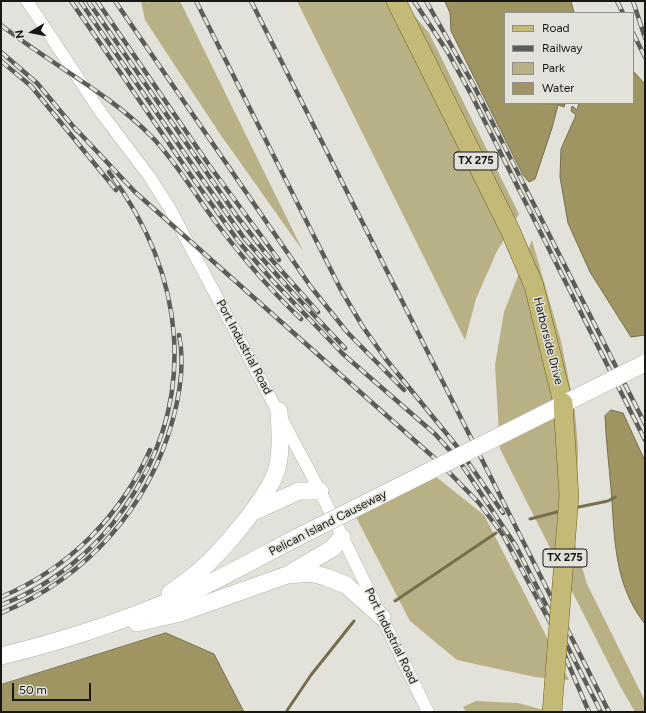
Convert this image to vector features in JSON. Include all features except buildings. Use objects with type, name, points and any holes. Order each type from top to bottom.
[{"type":"main road","name":"Harborside Drive","points":[[396,1],[510,230],[534,286],[563,403],[569,496],[552,712]]},
{"type":"main road","name":"Pelican Island Causeway","points":[[1,656],[84,633],[138,614],[206,585],[298,537],[645,363]]},
{"type":"main road","points":[[138,614],[198,573],[253,512],[276,473],[281,447],[278,412]]},
{"type":"main road","points":[[253,512],[299,491],[320,491]]},
{"type":"main road","points":[[84,633],[180,613],[287,575],[333,548],[342,537]]},
{"type":"main road","points":[[287,575],[311,573],[346,585],[382,617]]},
{"type":"street","name":"Port Industrial Road","points":[[27,1],[102,114],[149,176],[169,207],[320,491],[428,712]]},
{"type":"green space","points":[[141,1],[146,1],[147,3],[151,1],[180,1],[303,251],[220,134],[145,20]]},
{"type":"green space","points":[[297,1],[402,1],[429,33],[519,214],[496,253],[476,299],[465,340]]},
{"type":"green space","points":[[532,240],[561,341],[575,412],[578,449],[575,544],[587,584],[645,701],[645,712],[635,712],[619,684],[500,449],[495,365],[504,312]]},
{"type":"green space","points":[[435,476],[484,515],[569,680],[535,677],[457,660],[410,621],[356,517]]},
{"type":"green space","points":[[476,701],[518,703],[551,712],[466,712],[463,707]]},
{"type":"water","points":[[445,1],[571,1],[574,12],[504,12],[504,104],[565,104],[564,107],[558,105],[535,179],[529,182],[523,175],[451,31],[450,13]]},
{"type":"water","points":[[634,72],[645,84],[645,335],[631,337],[590,272],[568,223],[560,177],[561,149],[576,115],[571,111],[572,106],[577,110],[579,104],[634,104]]},
{"type":"water","points":[[611,410],[623,413],[645,461],[645,624],[627,592],[621,576],[615,542],[605,416]]},
{"type":"water","points":[[166,633],[214,654],[244,712],[1,712],[1,685]]},
{"type":"waterway","points":[[574,508],[608,501],[615,497]]},
{"type":"waterway","points":[[530,519],[561,511]]},
{"type":"waterway","points":[[395,601],[496,533]]},
{"type":"waterway","points":[[286,712],[311,675],[354,621]]},
{"type":"railway","points":[[71,1],[192,177],[239,242],[272,280],[343,354],[435,434],[460,462],[516,546],[601,712]]},
{"type":"railway","points":[[80,1],[244,238],[345,348]]},
{"type":"railway","points":[[88,1],[236,215],[264,251],[318,312]]},
{"type":"railway","points":[[97,1],[209,165],[279,260]]},
{"type":"railway","points":[[115,1],[311,287],[347,332],[404,390]]},
{"type":"railway","points":[[196,1],[341,290],[363,327],[385,358],[459,449],[503,513]]},
{"type":"railway","points":[[251,1],[609,712]]},
{"type":"railway","points":[[414,1],[447,51],[472,96],[645,440]]},
{"type":"railway","points":[[426,1],[473,84],[645,424]]},
{"type":"railway","points":[[617,1],[622,12]]},
{"type":"railway","points":[[633,1],[645,38]]},
{"type":"railway","points":[[1,25],[117,106],[152,137],[170,157],[236,249],[267,285],[301,319]]},
{"type":"railway","points":[[634,35],[645,57]]},
{"type":"railway","points":[[1,52],[37,83],[77,131]]},
{"type":"railway","points":[[1,61],[31,86],[116,190]]},
{"type":"railway","points":[[74,127],[135,192],[440,463],[479,503],[503,535],[552,626]]},
{"type":"railway","points":[[1,605],[37,588],[54,577],[86,552],[100,538],[125,507],[149,466],[165,423],[173,380],[174,337],[168,295],[155,252],[135,211],[109,172]]},
{"type":"railway","points":[[1,613],[32,598],[60,580],[86,560],[110,536],[130,510],[148,482],[162,451],[178,399],[182,367],[179,335]]},
{"type":"railway","points":[[1,597],[48,572],[70,556],[90,538],[124,497],[150,450]]},
{"type":"railway","points":[[559,642],[589,712]]}]
